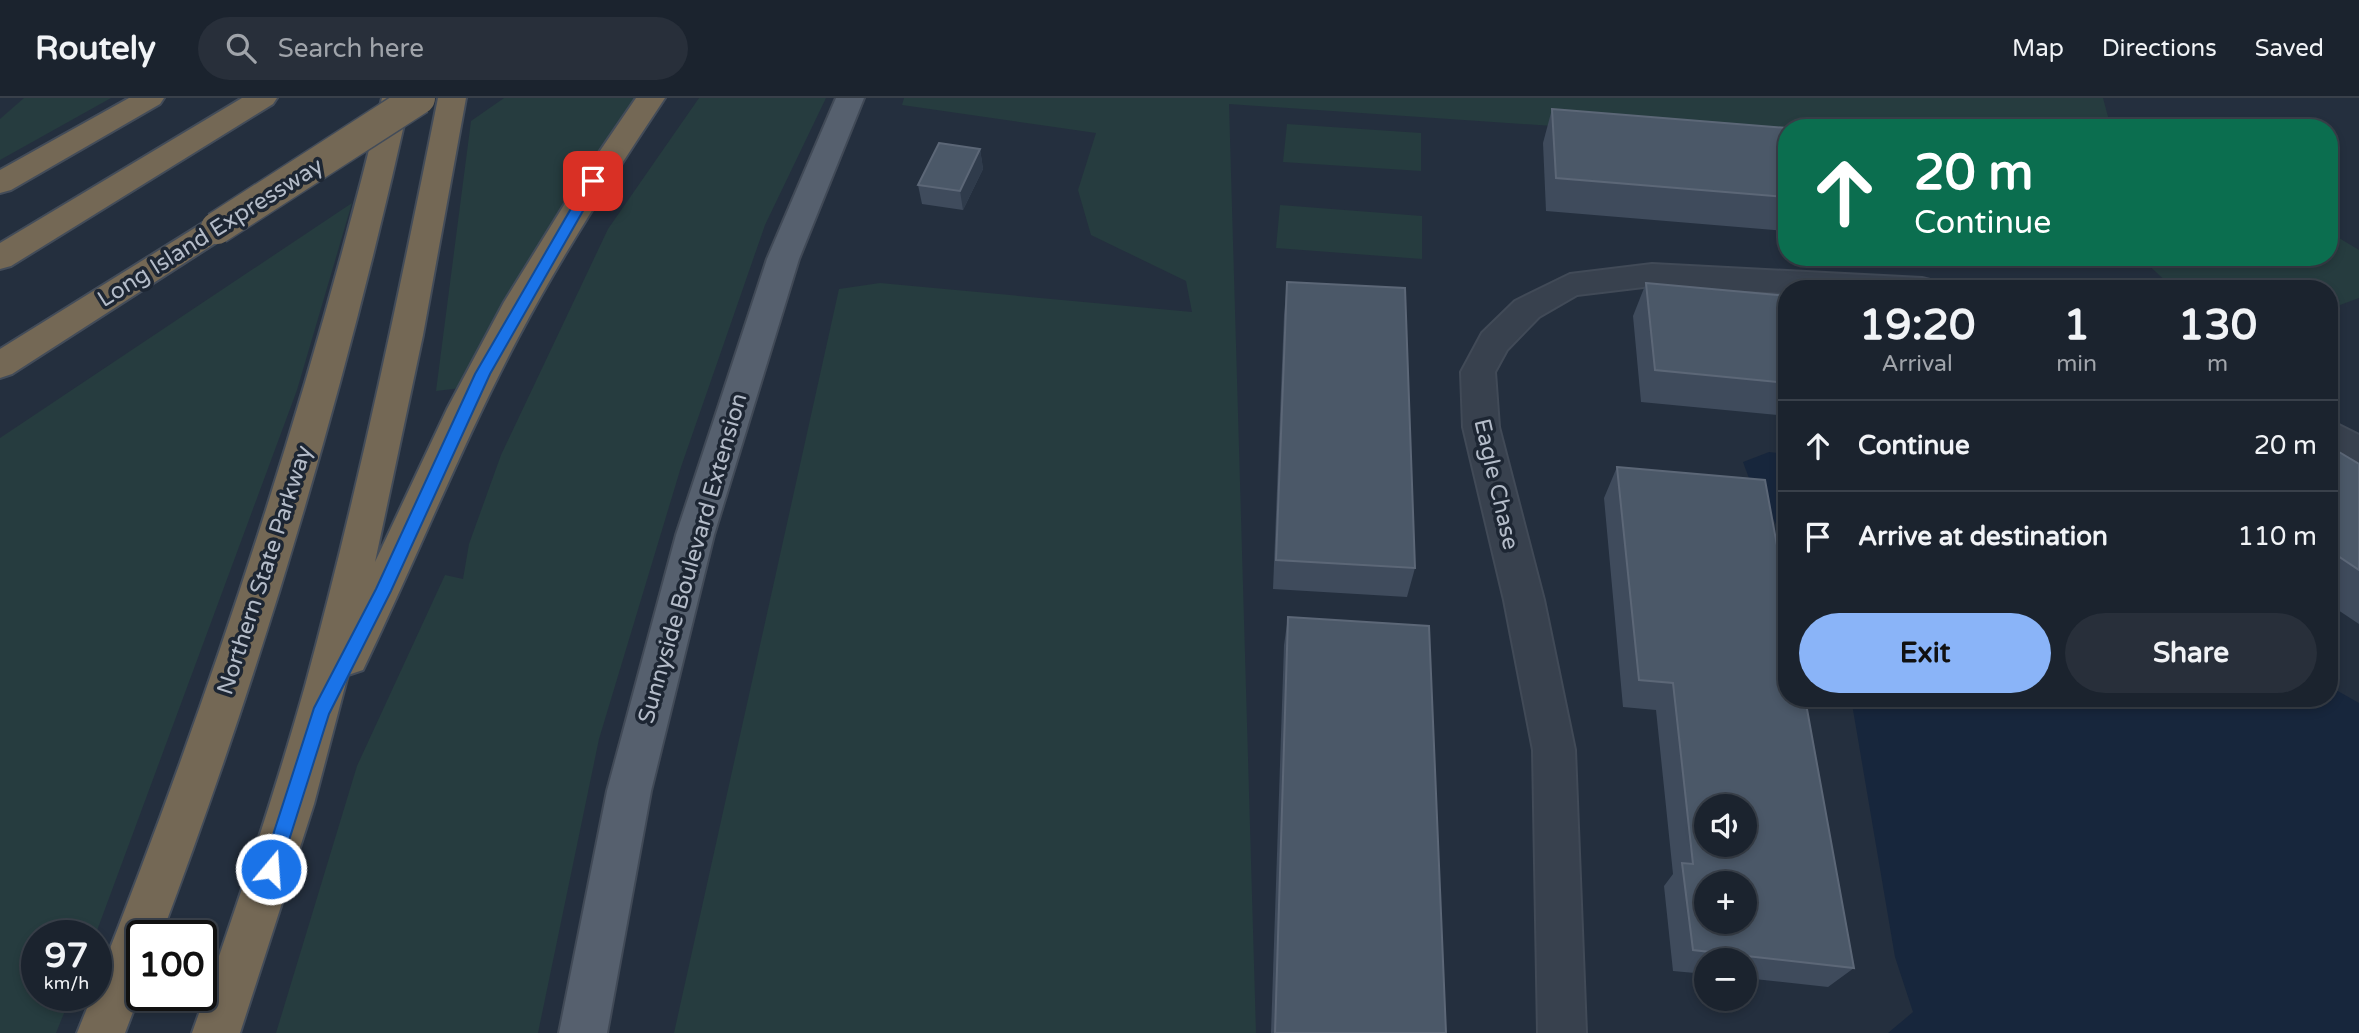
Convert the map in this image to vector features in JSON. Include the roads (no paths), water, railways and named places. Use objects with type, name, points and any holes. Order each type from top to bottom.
[{"type":"highway","points":[[0,183],[150,98]]},
{"type":"highway","name":"Northern State Parkway","points":[[101,1033],[181,825],[270,562],[357,265],[396,98]]},
{"type":"highway","name":"Long Island Expressway","points":[[0,365],[419,98]]},
{"type":"highway","points":[[216,1033],[238,973],[320,713],[395,401],[452,98]]},
{"type":"highway","points":[[320,713],[383,591],[482,374],[579,201],[651,98]]},
{"type":"highway","points":[[0,258],[259,101]]},
{"type":"main road","name":"Sunnyside Boulevard Extension","points":[[583,1033],[629,791],[695,535],[783,259],[850,98]]},
{"type":"street","name":"Eagle Chase","points":[[1562,1033],[1555,750],[1524,600],[1481,427],[1478,372],[1494,342],[1527,309],[1570,285],[1652,275],[1778,282]]},
{"type":"street","points":[[2338,439],[2359,452]]},
{"type":"water","points":[[1769,452],[1778,453],[1778,527],[1750,481],[1743,462]]},
{"type":"water","points":[[2338,691],[2359,703],[2359,1033],[1888,1033],[1913,1012],[1895,957],[1853,707],[2338,707]]}]
